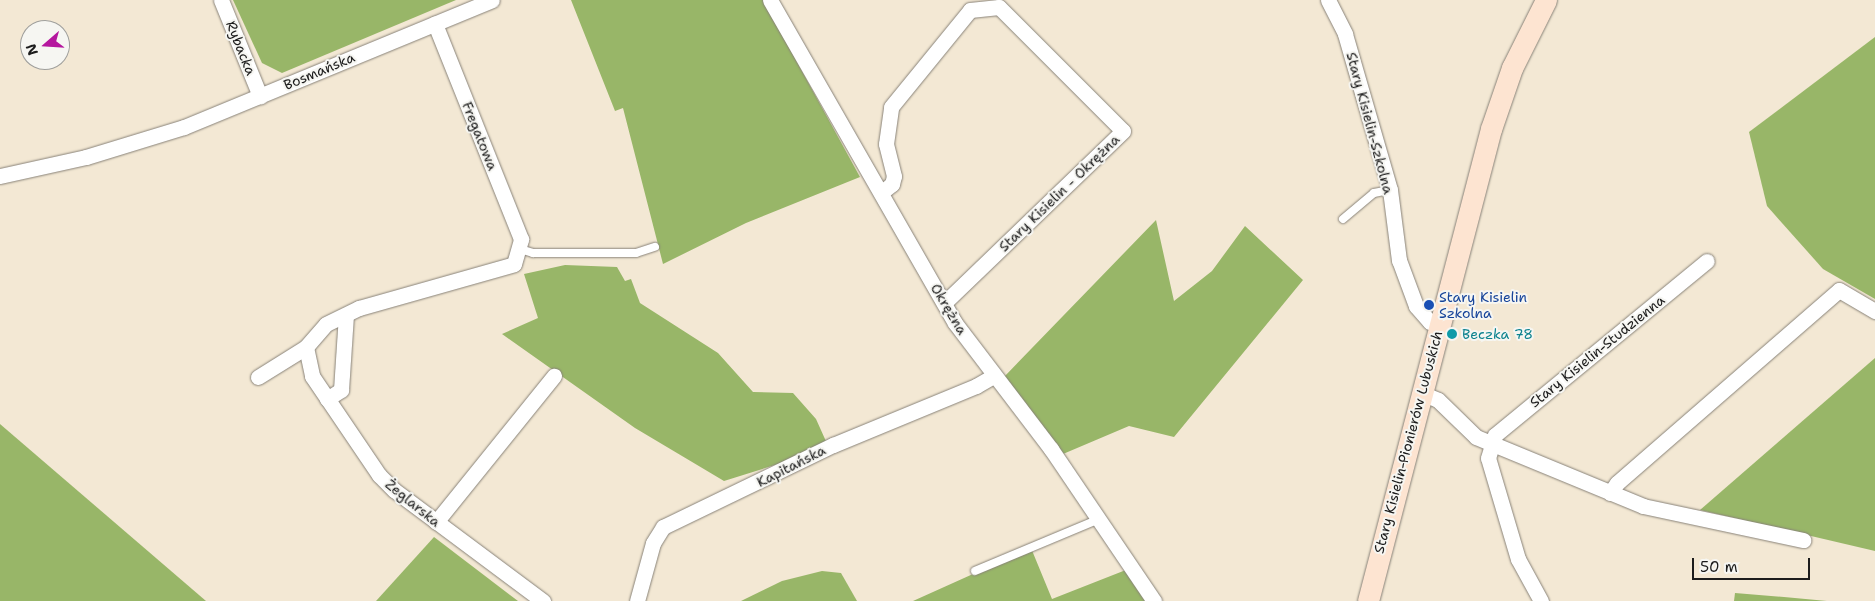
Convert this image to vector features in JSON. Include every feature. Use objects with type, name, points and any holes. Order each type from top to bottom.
[{"type":"street","name":"Rybacka","points":[[221,0],[260,96]]},
{"type":"street","name":"Bosmańska","points":[[0,176],[86,158],[145,140],[260,96],[492,0]]},
{"type":"street","name":"Okrężna","points":[[770,0],[882,192],[944,304],[993,376],[1051,448],[1097,520],[1154,601]]},
{"type":"street","name":"Stary Kisielin-Szkolna","points":[[1328,0],[1345,34],[1390,190],[1399,260],[1416,306],[1430,322],[1439,324]]},
{"type":"street","name":"Stary Kisielin-Pionierów Lubuskich","points":[[1368,601],[1421,392],[1500,98],[1528,32],[1546,0]]},
{"type":"street","name":"Stary Kisielin - Okrężna","points":[[882,192],[892,184],[894,176],[886,144],[891,107],[958,22],[970,10],[999,7],[1123,131],[944,304]]},
{"type":"street","name":"Fregatowa","points":[[435,24],[522,239],[520,248]]},
{"type":"street","points":[[258,377],[306,346],[326,324],[360,308],[514,264],[520,248]]},
{"type":"street","name":"Stary Kisielin-Studzienna","points":[[1491,445],[1495,435],[1707,261]]},
{"type":"street","points":[[1610,493],[1617,483],[1838,290],[1875,311]]},
{"type":"street","points":[[327,399],[341,390],[346,316]]},
{"type":"street","name":"Żeglarska","points":[[306,346],[312,376],[378,475],[436,522],[543,601]]},
{"type":"street","points":[[436,522],[554,376]]},
{"type":"street","name":"Kapitańska","points":[[637,601],[653,543],[663,527],[833,445],[976,386],[993,376]]},
{"type":"street","points":[[1421,392],[1438,400],[1454,418],[1491,445],[1610,493],[1654,509],[1803,540]]},
{"type":"street","points":[[1491,445],[1488,458],[1518,559],[1541,601]]},
{"type":"lane","points":[[1343,219],[1374,193],[1390,190]]},
{"type":"lane","points":[[520,248],[533,253],[636,253],[655,247]]},
{"type":"lane","points":[[976,571],[1097,520]]},
{"type":"green space","points":[[233,0],[456,0],[282,73],[262,63]]},
{"type":"green space","points":[[571,0],[763,0],[860,177],[746,223],[663,264],[623,108],[615,111]]},
{"type":"green space","points":[[1875,37],[1875,299],[1823,269],[1767,206],[1749,132]]},
{"type":"green space","points":[[1156,220],[1174,301],[1212,271],[1245,226],[1303,280],[1174,437],[1129,426],[1063,454],[1004,377]]},
{"type":"green space","points":[[565,265],[617,267],[625,281],[631,279],[640,303],[718,353],[753,392],[793,393],[816,419],[829,448],[724,481],[635,428],[502,334],[538,318],[524,274]]},
{"type":"green space","points":[[1875,358],[1875,551],[1700,510]]},
{"type":"green space","points":[[0,424],[206,601],[0,601]]},
{"type":"green space","points":[[434,537],[518,601],[376,601]]},
{"type":"green space","points":[[1031,548],[1052,599],[1136,566],[1149,601],[913,601]]},
{"type":"green space","points":[[822,571],[841,573],[857,601],[741,601],[782,581]]},
{"type":"green space","points":[[1735,593],[1784,597],[1827,601],[1734,601]]},
{"type":"place","name":"Stary Kisielin Szkolna","points":[[1429,305]]},
{"type":"place","name":"Beczka 78","points":[[1452,334]]}]
